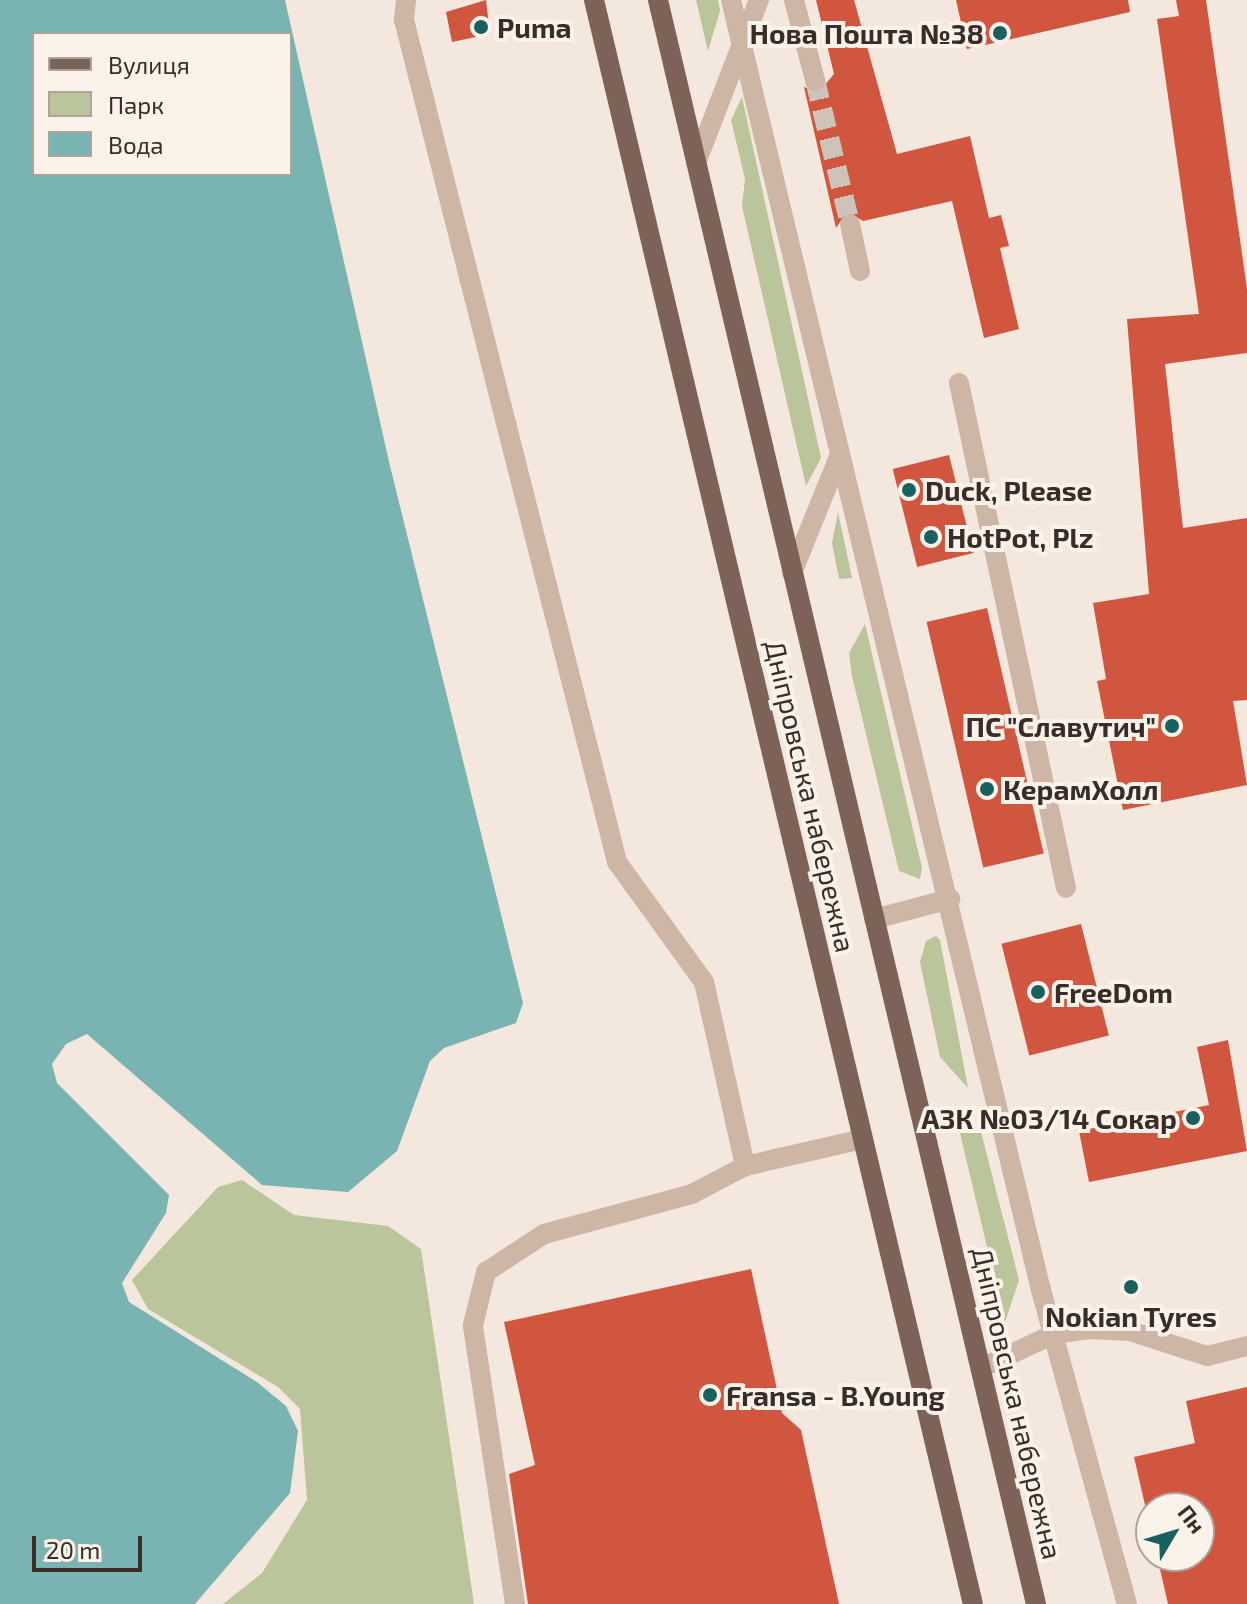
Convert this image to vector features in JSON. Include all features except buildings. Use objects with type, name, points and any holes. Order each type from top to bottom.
[{"type":"main road","name":"Дніпровська набережна","points":[[594,0],[973,1604]]},
{"type":"main road","name":"Дніпровська набережна","points":[[658,0],[1036,1604]]},
{"type":"street","points":[[406,0],[404,20],[617,862],[704,982],[745,1166]]},
{"type":"street","points":[[731,0],[838,459],[950,899],[1054,1334],[1127,1604]]},
{"type":"street","points":[[696,163],[759,0]]},
{"type":"street","points":[[794,0],[815,80]]},
{"type":"street","points":[[850,224],[860,271]]},
{"type":"street","points":[[959,383],[1066,888]]},
{"type":"street","points":[[792,573],[838,459]]},
{"type":"street","points":[[874,919],[950,899]]},
{"type":"street","points":[[515,1604],[473,1325],[486,1272],[544,1234],[692,1194],[745,1166],[863,1139]]},
{"type":"street","points":[[981,1368],[1054,1334],[1107,1327],[1207,1356],[1247,1346]]},
{"type":"green space","points":[[696,0],[718,0],[720,11],[708,51]]},
{"type":"green space","points":[[742,97],[821,458],[806,486],[742,206],[745,179],[731,120]]},
{"type":"green space","points":[[838,512],[852,578],[839,579],[832,543]]},
{"type":"green space","points":[[865,624],[922,868],[920,879],[899,871],[852,676],[849,653]]},
{"type":"green space","points":[[936,936],[940,940],[968,1088],[940,1057],[920,962],[926,941]]},
{"type":"green space","points":[[958,1125],[981,1132],[1019,1280],[1005,1322]]},
{"type":"green space","points":[[242,1180],[294,1215],[388,1226],[421,1249],[474,1604],[223,1604],[262,1573],[307,1500],[300,1409],[278,1387],[148,1309],[132,1280],[218,1187]]},
{"type":"water","points":[[0,0],[285,0],[390,466],[523,1003],[516,1023],[444,1048],[430,1061],[397,1151],[348,1192],[262,1185],[87,1034],[66,1044],[52,1064],[57,1083],[169,1195],[166,1213],[122,1283],[129,1302],[257,1382],[286,1406],[298,1431],[290,1493],[195,1604],[0,1604]]},
{"type":"tunnel","points":[[815,80],[850,224]]},
{"type":"place","name":"Puma","points":[[481,27]]},
{"type":"place","name":"Нова Пошта №38","points":[[1000,33]]},
{"type":"place","name":"Duck, Please","points":[[909,490]]},
{"type":"place","name":"HotPot, Plz","points":[[931,537]]},
{"type":"place","name":"ПС \"Славутич\"","points":[[1172,726]]},
{"type":"place","name":"КерамХолл","points":[[987,789]]},
{"type":"place","name":"FreeDom","points":[[1038,992]]},
{"type":"place","name":"АЗК №03/14 Сокар","points":[[1193,1118]]},
{"type":"place","name":"Nokian Tyres","points":[[1131,1287]]},
{"type":"place","name":"Fransa - B.Young","points":[[710,1395]]}]
